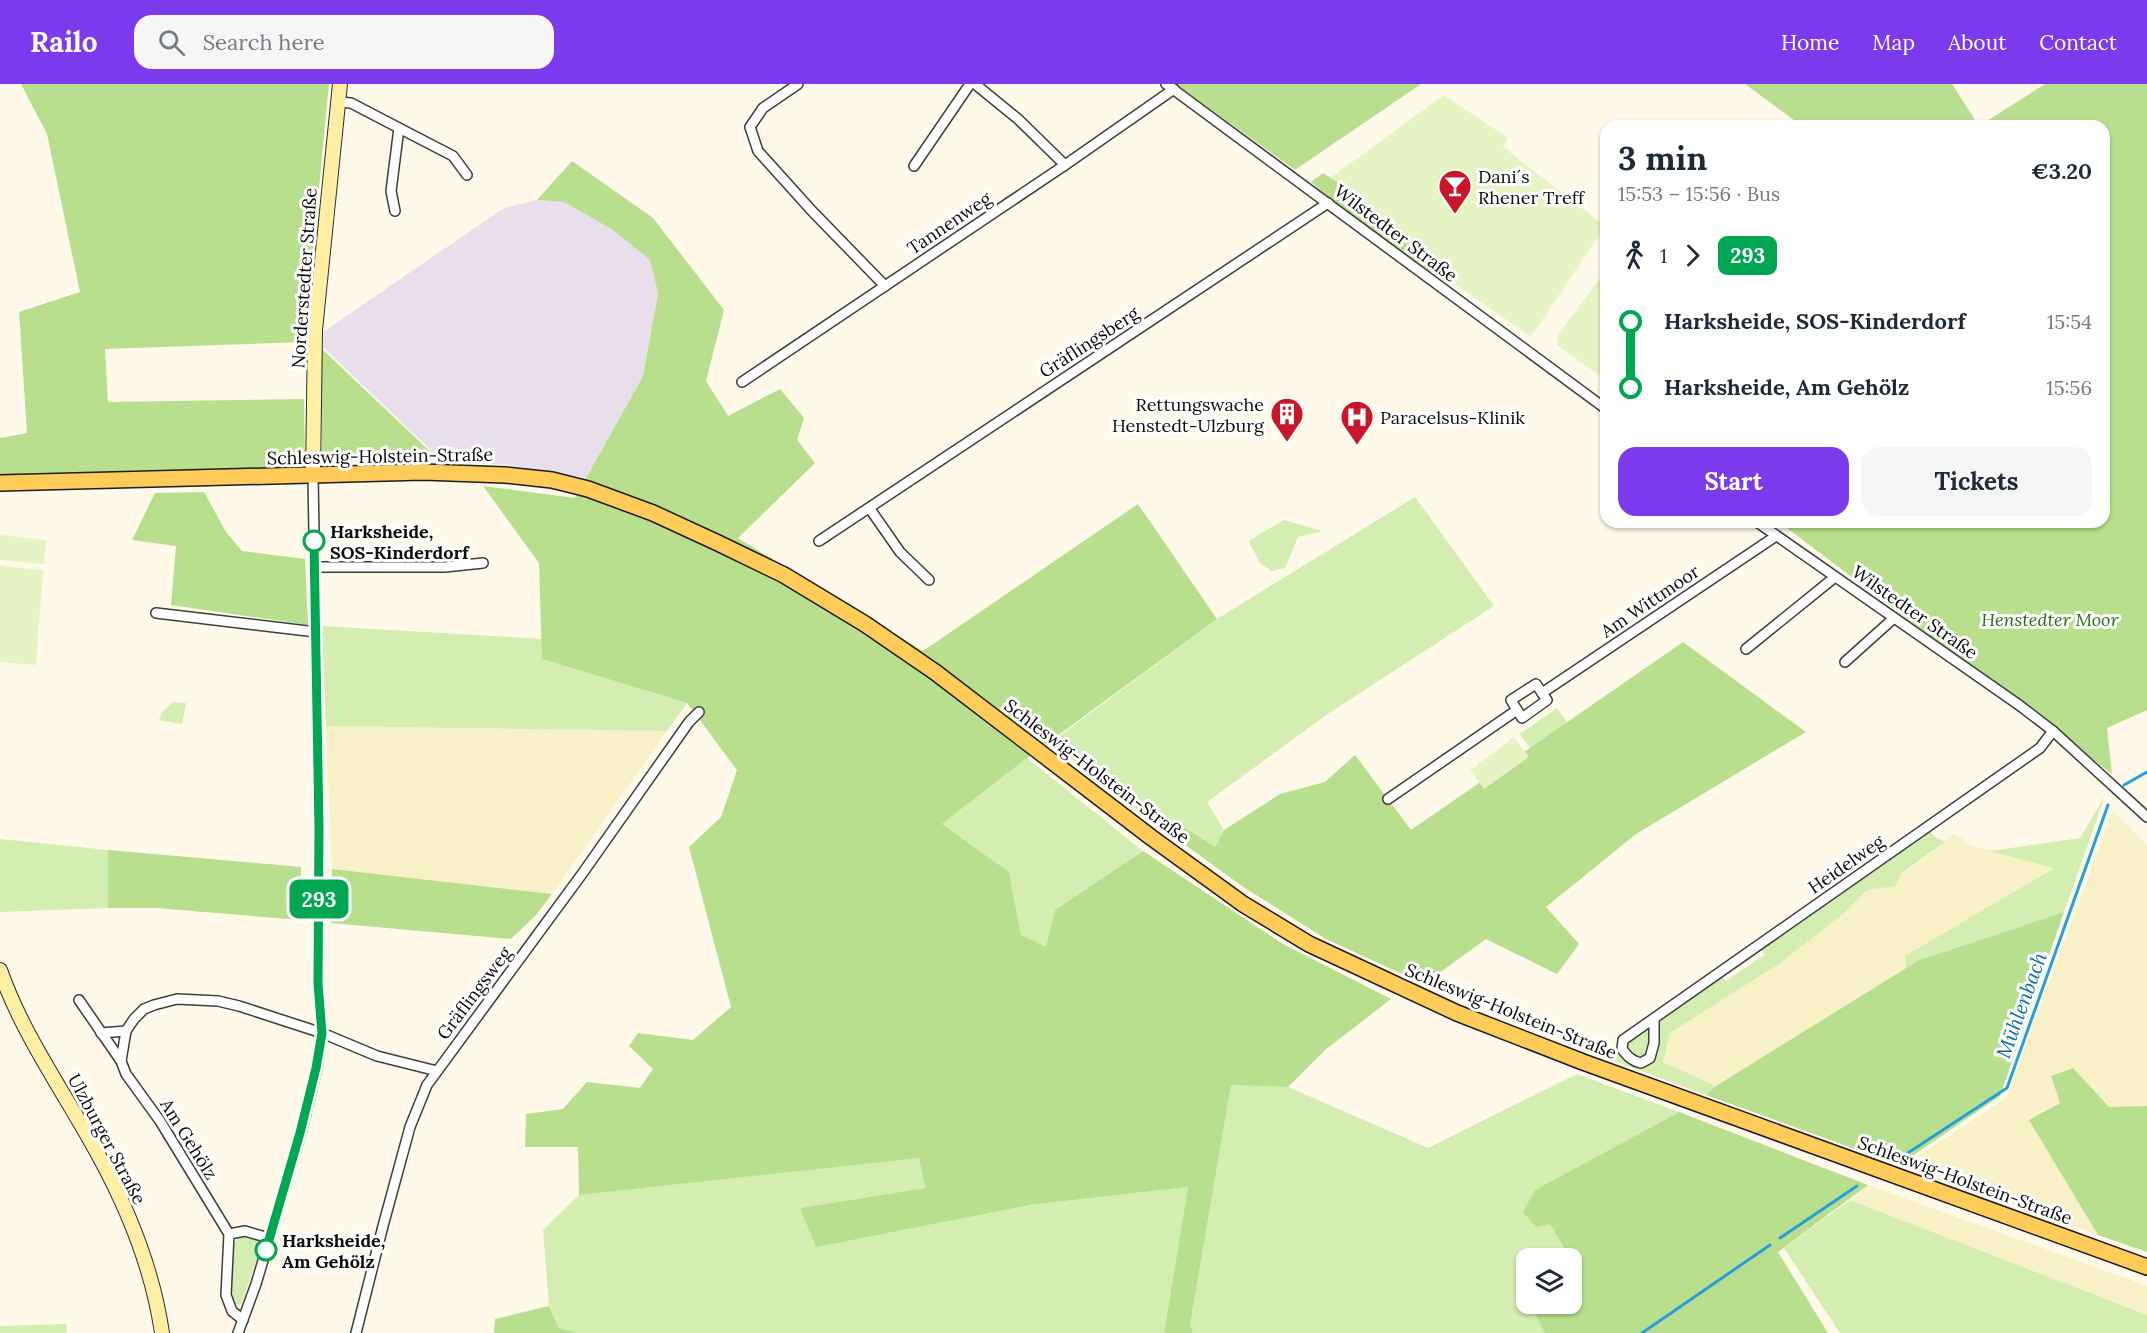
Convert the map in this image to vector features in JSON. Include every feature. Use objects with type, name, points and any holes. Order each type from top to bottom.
[{"type":"main road","name":"Norderstedter Straße","points":[[314,476],[315,330],[340,84]]},
{"type":"main road","name":"Schleswig-Holstein-Straße","points":[[0,483],[423,472],[517,476],[552,480],[588,489],[653,513],[784,575],[874,630],[934,672],[1243,904],[1309,944],[1457,1013],[1572,1058],[2147,1267]]},
{"type":"main road","name":"Ulzburger Straße","points":[[0,970],[5,998],[100,1158],[129,1216],[157,1307],[162,1333]]},
{"type":"street","points":[[798,84],[764,108],[750,127],[758,151],[804,203],[885,286]]},
{"type":"street","points":[[914,166],[970,84]]},
{"type":"street","points":[[975,84],[1018,119],[1065,165]]},
{"type":"street","name":"Tannenweg","points":[[742,382],[1065,165],[1170,87]]},
{"type":"street","name":"Wilstedter Straße","points":[[1170,87],[1600,405]]},
{"type":"street","points":[[338,102],[351,103],[453,156],[467,175]]},
{"type":"street","points":[[394,211],[391,190],[399,128]]},
{"type":"street","name":"Gräflingsberg","points":[[819,541],[1328,203]]},
{"type":"street","points":[[238,1333],[300,1133],[322,1033],[318,984],[319,828],[314,476]]},
{"type":"street","points":[[870,509],[900,552],[929,580]]},
{"type":"street","name":"Wilstedter Straße","points":[[1765,528],[2019,705],[2053,731],[2147,817]]},
{"type":"street","name":"Am Wittmoor","points":[[1542,693],[1776,536]]},
{"type":"street","points":[[316,567],[445,567],[483,562]]},
{"type":"street","points":[[1746,649],[1835,577]]},
{"type":"street","points":[[156,613],[316,632]]},
{"type":"street","points":[[1845,662],[1894,618]]},
{"type":"street","name":"Am Wittmoor","points":[[1536,684],[1542,693],[1547,700],[1522,718],[1511,700],[1536,684]]},
{"type":"street","name":"Am Wittmoor","points":[[1388,799],[1517,710]]},
{"type":"street","name":"Gräflingsweg","points":[[356,1333],[410,1127],[427,1085],[699,711]]},
{"type":"street","name":"Heidelweg","points":[[1654,1019],[1654,1043],[1650,1058],[1641,1063],[1634,1062],[1622,1049],[1623,1040],[2040,748],[2053,731]]},
{"type":"street","points":[[121,1061],[126,1031],[134,1019],[144,1009],[177,999],[207,1000],[239,1006],[322,1033],[377,1056],[437,1071]]},
{"type":"street","name":"Am Gehölz","points":[[79,1000],[121,1061],[126,1074],[160,1121],[229,1234]]},
{"type":"street","points":[[100,1033],[126,1031]]},
{"type":"street","points":[[243,1320],[232,1311],[226,1296],[229,1234],[245,1231],[269,1238]]},
{"type":"shaded area","points":[[537,200],[564,202],[613,230],[650,260],[658,293],[643,376],[586,478],[509,465],[441,460],[323,347],[323,332],[504,208]]},
{"type":"shaded area","points":[[326,726],[667,731],[552,894],[332,869]]},
{"type":"shaded area","points":[[2113,811],[2147,845],[2147,1106],[2109,1107],[2060,1102],[2029,1120],[2098,1235],[1903,1166],[2006,1098]]},
{"type":"shaded area","points":[[1954,833],[1970,845],[2055,867],[1905,956],[1906,968],[1716,1086],[1663,1062],[1670,1033],[1779,964],[1843,914],[1867,890],[1895,886],[1902,874],[1936,850]]},
{"type":"shaded area","points":[[1868,1185],[2147,1286],[2147,1315],[1850,1200]]},
{"type":"green space","points":[[21,84],[329,84],[304,342],[105,349],[108,402],[304,399],[305,467],[0,478],[0,438],[27,433],[19,312],[80,292],[47,134]]},
{"type":"green space","points":[[1176,84],[1421,84],[1295,170]]},
{"type":"green space","points":[[1745,84],[1952,84],[1975,120],[1794,120]]},
{"type":"green space","name":"Henstedter Moor","points":[[2045,84],[2147,84],[2147,710],[2107,728],[2112,774],[1787,528],[2110,528],[2110,120],[1988,120]]},
{"type":"green space","points":[[1444,95],[1508,138],[1503,147],[1600,222],[1600,234],[1531,337],[1445,277],[1443,264],[1339,191],[1343,185],[1330,178]]},
{"type":"green space","points":[[572,161],[653,218],[724,310],[706,381],[728,416],[780,389],[804,418],[797,440],[815,463],[738,538],[923,651],[1138,504],[1217,619],[1027,758],[942,824],[1009,872],[1021,935],[1046,947],[1055,910],[1143,851],[1283,944],[1391,999],[1325,1050],[1288,1087],[1231,1085],[1190,1325],[1193,1333],[1164,1333],[1188,1187],[1029,1205],[816,1247],[800,1208],[925,1188],[919,1158],[579,1195],[578,1147],[525,1147],[526,1114],[563,1109],[587,1082],[640,1088],[653,1069],[629,1046],[638,1033],[693,1040],[731,1007],[689,847],[721,817],[737,770],[687,703],[542,659],[539,563],[483,486],[575,498],[643,376],[658,293],[650,260],[613,230],[564,202],[537,200]]},
{"type":"green space","points":[[1323,173],[1343,185],[1340,191],[1443,264],[1430,272],[1359,223],[1311,182]]},
{"type":"green space","points":[[1600,278],[1600,376],[1557,345],[1558,334]]},
{"type":"green space","points":[[322,349],[439,460],[322,461]]},
{"type":"green space","points":[[204,492],[226,532],[242,551],[305,559],[308,625],[171,605],[176,546],[132,540],[155,493]]},
{"type":"green space","points":[[1415,497],[1494,606],[1329,713],[1207,802],[1224,830],[1215,847],[1182,826],[1170,834],[1050,743],[1217,619]]},
{"type":"green space","points":[[1284,520],[1322,531],[1298,537],[1285,568],[1272,571],[1260,563],[1250,540]]},
{"type":"green space","points":[[0,535],[46,540],[44,564],[0,560]]},
{"type":"green space","points":[[0,566],[43,570],[36,665],[0,662]]},
{"type":"green space","points":[[322,626],[542,639],[542,659],[687,703],[667,731],[326,726]]},
{"type":"green space","points":[[1683,642],[1806,732],[1636,834],[1546,907],[1579,944],[1557,974],[1486,939],[1424,984],[1326,939],[1242,886],[1170,834],[1182,826],[1215,847],[1224,830],[1280,794],[1325,782],[1355,755],[1411,830]]},
{"type":"green space","points":[[173,702],[186,703],[182,724],[159,720],[162,712]]},
{"type":"green space","points":[[1557,708],[1571,728],[1534,754],[1520,734]]},
{"type":"green space","points":[[1514,737],[1529,757],[1484,789],[1470,770]]},
{"type":"green space","points":[[1027,758],[1143,851],[1055,910],[1046,948],[1021,935],[1009,872],[942,824]]},
{"type":"green space","points":[[2105,796],[2064,912],[1919,960],[1906,968],[1905,956],[2054,868],[1990,851],[2080,838]]},
{"type":"green space","points":[[1929,830],[1935,837],[1945,842],[1902,873],[1895,886],[1867,890],[1843,914],[1779,964],[1670,1033],[1663,1062],[1716,1086],[1706,1095],[1604,1057],[1613,1051],[1620,1052],[1626,1059],[1651,1060],[1658,1020],[1721,976],[1726,981],[1764,955],[1761,948]]},
{"type":"green space","points":[[0,839],[108,850],[108,908],[0,912]]},
{"type":"green space","points":[[108,850],[301,867],[300,920],[156,908],[108,908]]},
{"type":"green space","points":[[332,869],[552,894],[536,915],[511,939],[331,923]]},
{"type":"green space","points":[[2064,912],[2000,1096],[1899,1165],[1706,1095],[1716,1086],[1919,960]]},
{"type":"green space","points":[[1648,1030],[1653,1034],[1651,1051],[1643,1060],[1629,1053],[1626,1044],[1631,1037]]},
{"type":"green space","points":[[2073,1068],[2109,1107],[2147,1106],[2147,1252],[2098,1235],[2029,1120],[2060,1103],[2051,1076]]},
{"type":"green space","points":[[1577,1074],[1679,1112],[1535,1190],[1550,1224],[1564,1248],[1516,1248],[1516,1314],[1535,1314],[1545,1333],[1193,1333],[1190,1325],[1231,1085],[1288,1087],[1428,1148]]},
{"type":"green space","points":[[1679,1112],[1868,1185],[1778,1252],[1828,1333],[1545,1333],[1535,1314],[1582,1314],[1582,1248],[1564,1248],[1550,1224],[1536,1227],[1523,1212],[1535,1190]]},
{"type":"green space","points":[[919,1157],[925,1188],[800,1208],[1029,1205],[1188,1187],[1164,1333],[579,1333],[559,1328],[549,1306],[543,1230],[579,1195]]},
{"type":"green space","points":[[1850,1200],[2147,1315],[2147,1333],[1840,1333],[1784,1248]]},
{"type":"green space","points":[[243,1236],[249,1236],[260,1243],[260,1249],[241,1305],[238,1305],[234,1302],[232,1294],[231,1257],[235,1242]]},
{"type":"green space","points":[[549,1306],[559,1328],[579,1333],[494,1333],[495,1319]]},
{"type":"green space","points":[[66,1324],[67,1333],[0,1333],[0,1326]]},
{"type":"waterway","name":"Mühlenbach","points":[[2124,785],[2147,772]]},
{"type":"waterway","name":"Mühlenbach","points":[[1894,1162],[2007,1088],[2108,805]]},
{"type":"waterway","name":"Mühlenbach","points":[[1780,1238],[1857,1186]]},
{"type":"waterway","name":"Mühlenbach","points":[[1642,1333],[1770,1245]]},
{"type":"bus line","name":"293","points":[[266,1250],[300,1133],[322,1033],[318,984],[319,828],[314,541]]},
{"type":"place","name":"Dani´s Rhener Treff","points":[[1455,215]]},
{"type":"place","name":"Rettungswache Henstedt-Ulzburg","points":[[1287,443]]},
{"type":"place","name":"Paracelsus-Klinik","points":[[1357,446]]},
{"type":"place","name":"Harksheide, SOS-Kinderdorf","points":[[314,541]]},
{"type":"place","name":"Harksheide, Am Gehölz","points":[[266,1250]]}]
